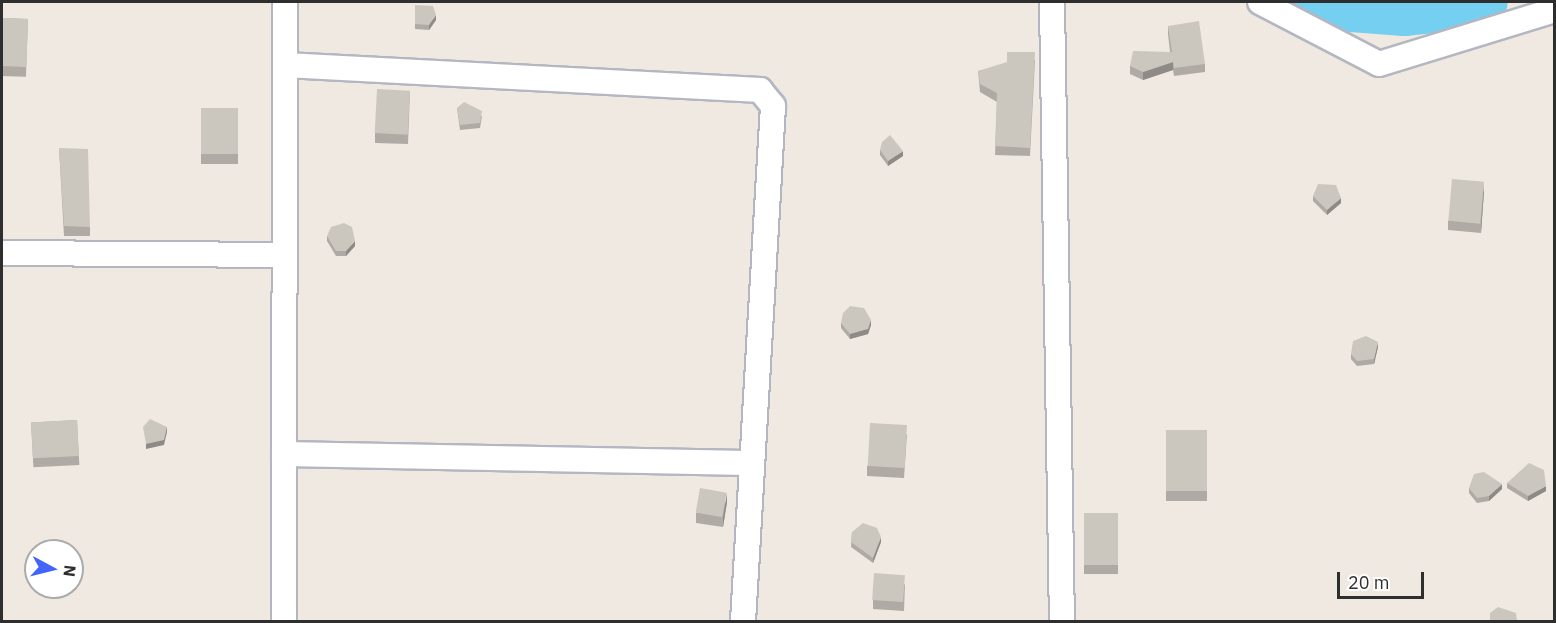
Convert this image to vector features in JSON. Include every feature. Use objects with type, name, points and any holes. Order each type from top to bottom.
[{"type":"street","points":[[284,621],[285,2]]},
{"type":"street","points":[[1052,2],[1062,621]]},
{"type":"street","points":[[1260,2],[1379,64],[1554,10]]},
{"type":"street","points":[[285,65],[760,90],[773,106],[748,463],[743,621]]},
{"type":"street","points":[[2,253],[284,255]]},
{"type":"street","points":[[284,454],[748,463]]},
{"type":"building","points":[[415,5],[433,6],[436,15],[429,25],[415,24]]},
{"type":"building","points":[[2,18],[28,19],[26,67],[2,66]]},
{"type":"building","points":[[1199,21],[1205,64],[1174,68],[1173,62],[1143,72],[1130,66],[1133,51],[1172,52],[1168,26]]},
{"type":"building","points":[[1007,52],[1035,52],[1030,148],[995,146],[997,93],[980,84],[978,71],[1007,62]]},
{"type":"building","points":[[377,89],[410,91],[408,135],[375,133]]},
{"type":"building","points":[[464,102],[482,111],[480,123],[460,125],[457,108]]},
{"type":"building","points":[[201,108],[238,108],[238,154],[201,154]]},
{"type":"building","points":[[890,135],[903,151],[888,161],[880,150],[882,142]]},
{"type":"building","points":[[59,148],[88,149],[90,227],[64,226]]},
{"type":"building","points":[[1452,179],[1484,182],[1480,224],[1448,221]]},
{"type":"building","points":[[1318,184],[1336,185],[1341,198],[1327,210],[1313,196]]},
{"type":"building","points":[[344,223],[352,227],[355,241],[346,251],[336,251],[327,236],[331,227]]},
{"type":"building","points":[[850,306],[864,308],[871,320],[868,329],[850,334],[841,323],[843,313]]},
{"type":"building","points":[[1366,336],[1378,342],[1374,359],[1357,361],[1351,354],[1353,341]]},
{"type":"building","points":[[150,419],[167,427],[164,440],[146,444],[143,427]]},
{"type":"building","points":[[77,420],[79,456],[33,458],[31,422]]},
{"type":"building","points":[[870,423],[907,425],[905,468],[868,466]]},
{"type":"building","points":[[1166,430],[1207,430],[1207,491],[1166,491]]},
{"type":"building","points":[[1529,463],[1544,470],[1546,486],[1528,496],[1507,483]]},
{"type":"building","points":[[1484,472],[1502,484],[1489,496],[1477,498],[1469,488],[1474,474]]},
{"type":"building","points":[[700,488],[727,493],[722,517],[696,513]]},
{"type":"building","points":[[1084,513],[1118,513],[1118,565],[1084,565]]},
{"type":"building","points":[[863,523],[877,528],[881,537],[873,558],[851,542],[852,532]]},
{"type":"building","points":[[874,573],[905,575],[903,602],[872,600]]},
{"type":"building","points":[[1498,607],[1516,613],[1517,621],[1490,621],[1490,613]]},
{"type":"waterway","points":[[1298,2],[1405,10],[1482,2]]}]
